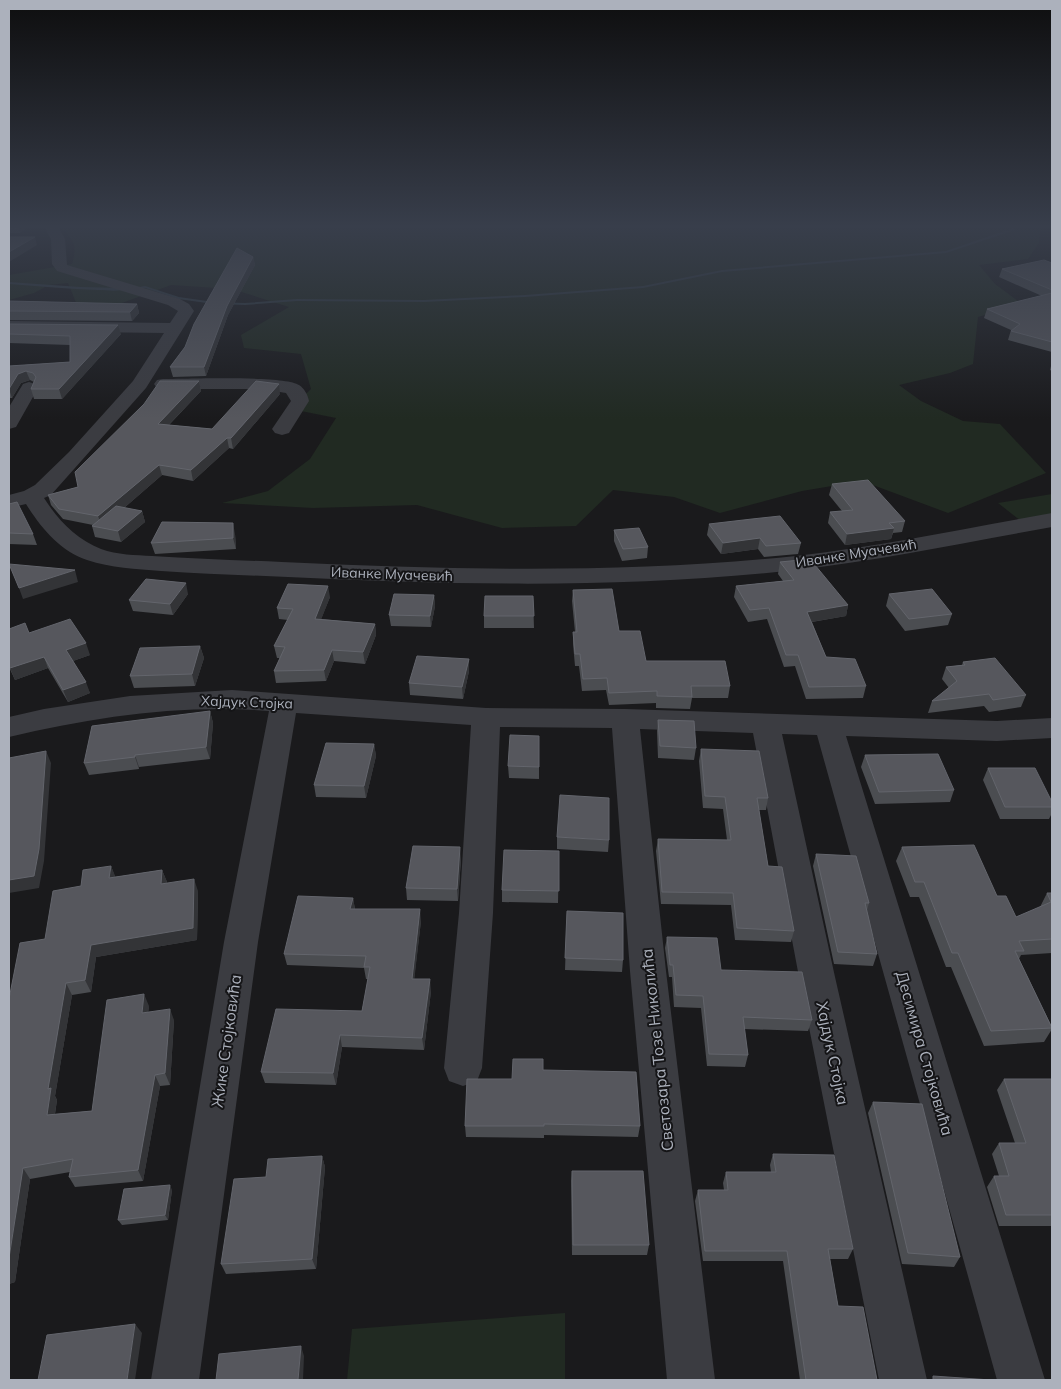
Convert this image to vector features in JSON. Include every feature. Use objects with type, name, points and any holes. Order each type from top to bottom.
[{"type":"street","points":[[9,502],[32,496],[43,490],[76,456],[140,384],[174,328],[185,314],[185,308],[131,290]]},
{"type":"street","points":[[9,326],[174,328]]},
{"type":"street","points":[[140,384],[262,384],[292,388],[297,392],[300,401],[282,429]]},
{"type":"street","points":[[9,423],[29,388]]},
{"type":"street","name":"Иванке Муачевић","points":[[32,496],[43,516],[75,547],[91,555],[109,559],[392,575],[638,574],[785,564],[894,549],[1052,520]]},
{"type":"street","name":"Хајдук Стојка","points":[[9,727],[68,715],[156,703],[232,698],[486,717],[624,719],[997,731],[1052,728]]},
{"type":"street","name":"Жике Стојковића","points":[[176,1380],[241,942],[284,703]]},
{"type":"street","points":[[463,1068],[476,913],[486,717]]},
{"type":"street","name":"Светозара Тозе Николића","points":[[624,719],[648,972],[691,1380]]},
{"type":"street","name":"Хајдук Стојка","points":[[766,724],[819,987],[903,1380]]},
{"type":"street","name":"Десимира Стојковића","points":[[829,727],[1021,1380]]},
{"type":"shaded area","points":[[9,290],[40,290],[34,293],[9,300]]},
{"type":"shaded area","points":[[71,290],[158,290],[111,307],[77,305]]},
{"type":"shaded area","points":[[235,290],[1003,290],[1022,304],[978,317],[973,364],[950,373],[899,385],[921,401],[963,421],[1000,424],[1046,473],[948,513],[862,481],[802,491],[720,513],[674,497],[613,490],[576,526],[502,528],[417,505],[313,508],[222,503],[268,491],[310,459],[336,418],[291,409],[311,389],[301,354],[244,348],[241,335],[289,307]]},
{"type":"shaded area","points":[[1052,494],[1052,516],[1021,521],[998,503]]},
{"type":"shaded area","points":[[565,1313],[565,1380],[347,1380],[352,1329]]},
{"type":"building","points":[[213,290],[236,290],[227,306],[204,367],[170,367],[185,347],[194,324]]},
{"type":"building","points":[[1052,293],[1052,342],[1011,331],[1020,324],[987,309]]},
{"type":"building","points":[[9,301],[137,304],[130,312],[9,311]]},
{"type":"building","points":[[9,324],[118,325],[59,389],[31,389],[36,377],[33,373],[26,371],[18,374],[9,389],[9,366],[70,362],[70,336],[9,334]]},
{"type":"building","points":[[160,381],[199,381],[158,424],[212,429],[256,381],[279,384],[231,438],[227,438],[191,470],[159,465],[98,516],[59,509],[48,495],[78,487],[75,472],[144,404]]},
{"type":"building","points":[[868,480],[905,521],[889,523],[894,528],[847,534],[830,512],[853,510],[832,484]]},
{"type":"building","points":[[17,502],[33,534],[9,533],[9,504]]},
{"type":"building","points":[[116,506],[142,511],[118,531],[92,526]]},
{"type":"building","points":[[780,516],[801,543],[766,546],[760,538],[723,543],[709,524],[752,519]]},
{"type":"building","points":[[162,522],[233,523],[233,538],[151,543]]},
{"type":"building","points":[[639,528],[648,547],[623,549],[614,530]]},
{"type":"building","points":[[810,559],[848,605],[807,612],[826,657],[855,659],[866,686],[809,687],[798,655],[786,655],[769,608],[750,610],[736,586],[794,580],[780,562]]},
{"type":"building","points":[[9,564],[75,570],[19,588]]},
{"type":"building","points":[[146,579],[186,583],[170,604],[129,600]]},
{"type":"building","points":[[288,584],[328,586],[315,619],[375,624],[363,652],[332,650],[324,670],[274,671],[285,647],[274,646],[293,609],[277,608]]},
{"type":"building","points":[[612,589],[619,631],[640,631],[646,661],[725,661],[730,686],[691,686],[692,697],[657,696],[657,691],[609,693],[607,678],[583,679],[580,654],[575,654],[573,632],[577,632],[573,590]]},
{"type":"building","points":[[932,589],[952,614],[909,619],[889,594]]},
{"type":"building","points":[[394,594],[434,595],[430,616],[389,615]]},
{"type":"building","points":[[485,596],[533,596],[534,616],[484,616]]},
{"type":"building","points":[[70,619],[86,643],[66,650],[86,682],[63,690],[44,657],[10,668],[9,629],[25,623],[29,633]]},
{"type":"building","points":[[200,646],[192,674],[130,676],[140,648]]},
{"type":"building","points":[[417,656],[469,659],[462,687],[409,683]]},
{"type":"building","points":[[995,658],[1026,695],[993,700],[989,694],[932,701],[957,681],[946,667],[965,665],[963,662]]},
{"type":"building","points":[[210,711],[206,747],[84,763],[92,726]]},
{"type":"building","points":[[658,720],[694,721],[696,748],[660,746]]},
{"type":"building","points":[[510,735],[539,736],[539,767],[508,766]]},
{"type":"building","points":[[326,743],[374,744],[364,786],[314,785]]},
{"type":"building","points":[[701,749],[759,751],[768,798],[757,798],[768,866],[782,867],[794,931],[737,928],[733,893],[662,892],[658,839],[731,840],[725,797],[705,796]]},
{"type":"building","points":[[46,751],[39,849],[34,876],[9,880],[9,758]]},
{"type":"building","points":[[938,754],[954,790],[879,792],[865,755]]},
{"type":"building","points":[[988,768],[1035,768],[1052,802],[1052,807],[1005,807]]},
{"type":"building","points":[[560,795],[609,798],[609,840],[557,837]]},
{"type":"building","points":[[974,845],[997,896],[1006,896],[1016,917],[1051,902],[1047,893],[1052,893],[1052,939],[1019,941],[1024,951],[1015,951],[1052,1028],[991,1031],[958,953],[952,953],[924,882],[915,882],[902,847]]},
{"type":"building","points":[[413,846],[460,847],[457,889],[406,888]]},
{"type":"building","points":[[504,850],[559,851],[559,891],[502,890]]},
{"type":"building","points":[[816,854],[856,856],[869,903],[865,903],[877,954],[838,952]]},
{"type":"building","points":[[111,866],[109,878],[162,870],[161,884],[194,879],[193,928],[91,945],[85,980],[66,983],[48,1089],[51,1088],[47,1115],[92,1111],[107,1000],[144,994],[142,1013],[170,1009],[165,1073],[155,1075],[138,1170],[69,1177],[73,1159],[23,1168],[9,1258],[9,999],[20,943],[45,939],[53,891],[81,886],[83,870]]},
{"type":"building","points":[[298,896],[353,898],[350,909],[420,909],[412,979],[430,979],[422,1038],[340,1035],[333,1073],[261,1072],[276,1009],[362,1011],[370,967],[364,967],[366,956],[284,954]]},
{"type":"building","points":[[567,911],[623,913],[623,960],[565,958]]},
{"type":"building","points":[[667,937],[717,938],[721,970],[802,972],[812,1020],[743,1017],[748,1055],[709,1054],[703,996],[676,995],[673,965],[670,965]]},
{"type":"building","points":[[513,1059],[543,1059],[543,1070],[636,1072],[640,1126],[544,1124],[544,1126],[465,1126],[467,1079],[512,1079]]},
{"type":"building","points":[[1004,1079],[1052,1079],[1052,1215],[1006,1215],[994,1176],[1009,1176],[999,1143],[1026,1143]]},
{"type":"building","points":[[873,1102],[922,1104],[960,1257],[908,1253]]},
{"type":"building","points":[[773,1154],[834,1155],[853,1249],[828,1249],[838,1306],[863,1307],[877,1380],[806,1380],[787,1251],[705,1251],[698,1190],[728,1190],[726,1172],[776,1172]]},
{"type":"building","points":[[322,1156],[312,1259],[221,1264],[234,1179],[266,1177],[268,1159]]},
{"type":"building","points":[[572,1171],[643,1171],[649,1245],[573,1245]]},
{"type":"building","points":[[170,1185],[165,1215],[118,1220],[124,1189]]},
{"type":"building","points":[[135,1324],[127,1380],[38,1380],[47,1335]]},
{"type":"building","points":[[301,1346],[298,1380],[216,1380],[219,1354]]},
{"type":"building","points":[[933,1376],[991,1380],[933,1380]]},
{"type":"waterway","points":[[153,290],[178,298],[214,303],[245,304],[297,300],[424,301],[606,290]]}]
